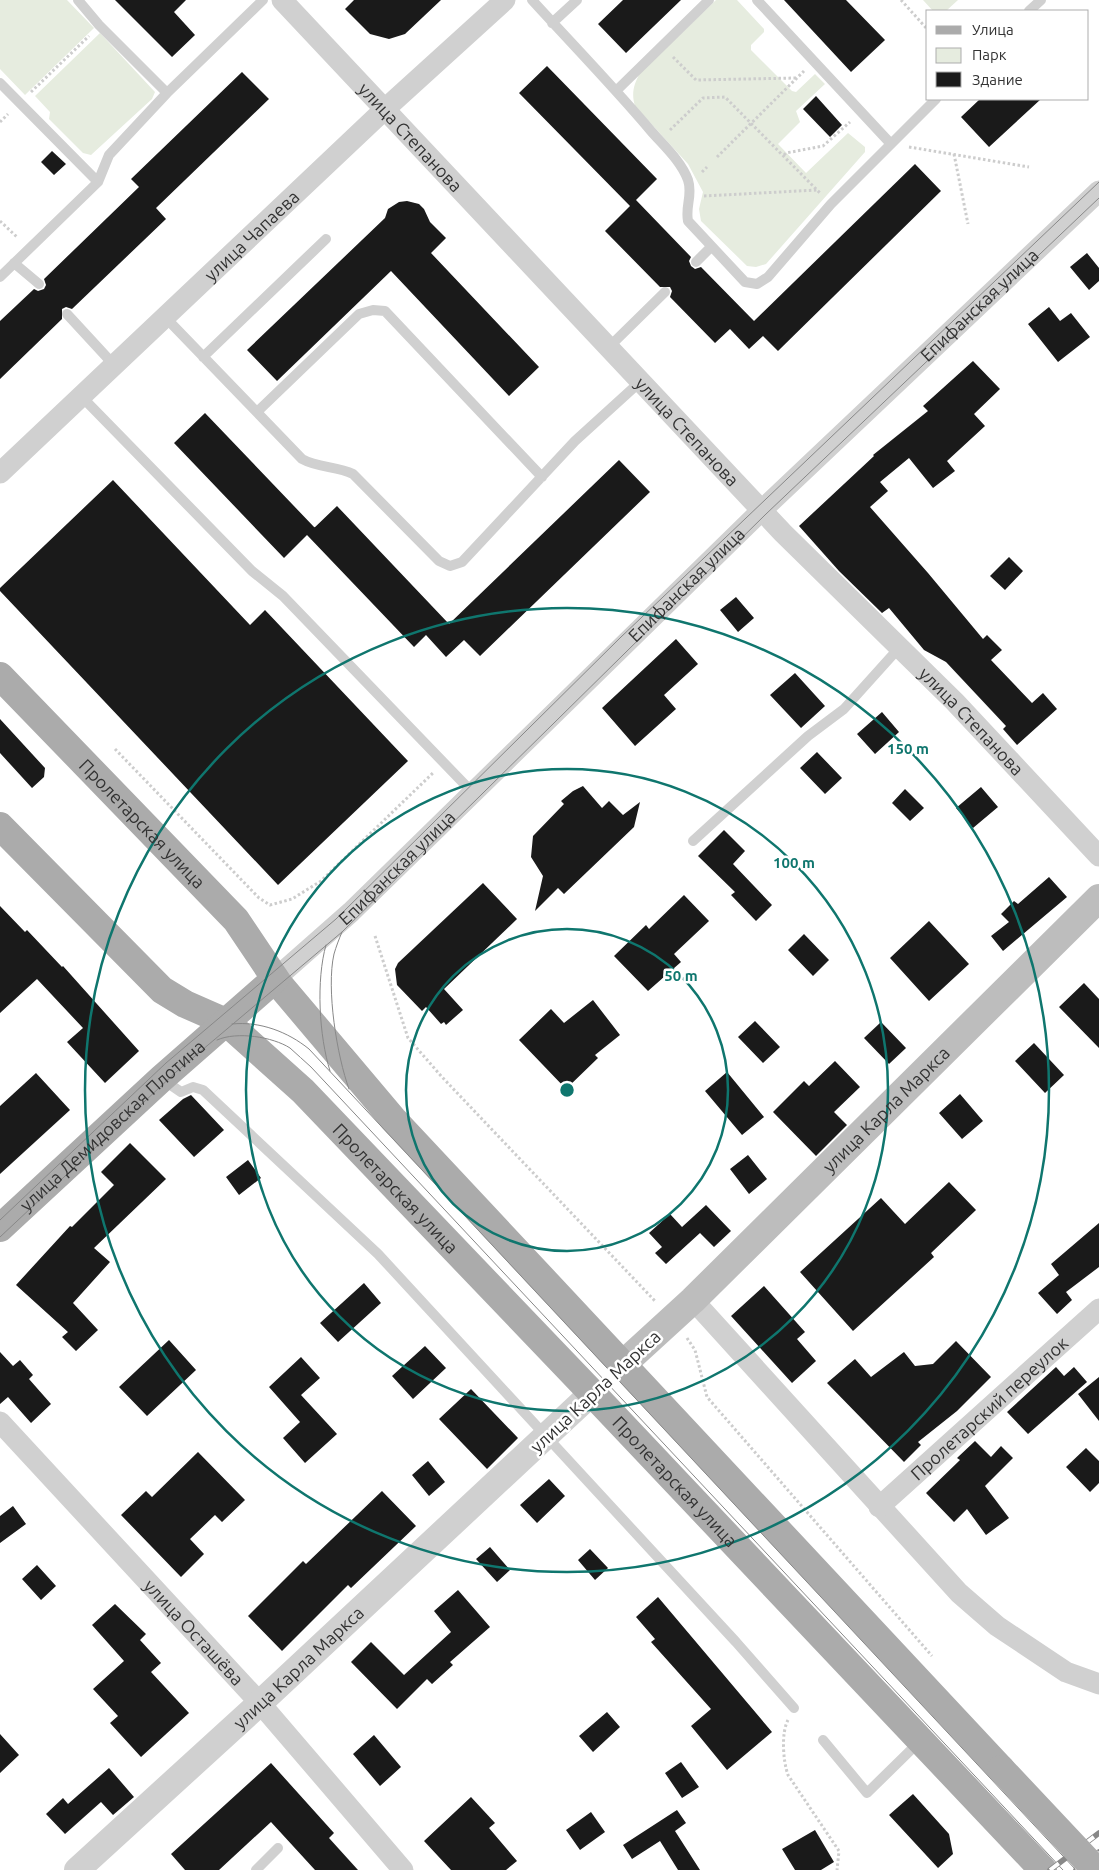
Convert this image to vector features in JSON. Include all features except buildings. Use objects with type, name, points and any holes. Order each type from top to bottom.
[{"type":"main road","name":"Пролетарская улица","points":[[0,676],[236,920],[275,979],[393,1118],[1096,1870]]},
{"type":"main road","name":"Пролетарская улица","points":[[0,826],[162,990],[185,1004],[226,1022],[303,1091],[592,1392],[1043,1870]]},
{"type":"main road","name":"улица Карла Маркса","points":[[592,1392],[693,1300],[1099,898]]},
{"type":"main road","points":[[226,1022],[275,979]]},
{"type":"main road","name":"улица Демидовская Плотина","points":[[0,1228],[161,1079],[226,1022]]},
{"type":"street","name":"улица Степанова","points":[[282,0],[762,510],[898,648],[955,702],[1099,856]]},
{"type":"street","name":"улица Чапаева","points":[[0,473],[385,109],[505,0]]},
{"type":"street","name":"Епифанская улица","points":[[275,979],[351,912],[762,510],[1099,191]]},
{"type":"street","points":[[693,1300],[959,1593],[997,1626],[1066,1672],[1099,1684]]},
{"type":"street","name":"Пролетарский переулок","points":[[879,1507],[1099,1309]]},
{"type":"street","name":"улица Карла Маркса","points":[[77,1870],[547,1437],[592,1392]]},
{"type":"street","name":"улица Осташёва","points":[[0,1422],[260,1703],[403,1870]]},
{"type":"lane","points":[[78,0],[167,93]]},
{"type":"lane","points":[[0,277],[98,182],[109,155],[167,93],[263,0]]},
{"type":"lane","points":[[532,0],[617,90],[678,161],[688,180],[691,197],[686,211],[688,221],[745,282],[757,284],[768,276],[831,204],[935,100]]},
{"type":"lane","points":[[552,23],[577,0]]},
{"type":"lane","points":[[617,90],[708,0]]},
{"type":"lane","points":[[757,0],[891,144]]},
{"type":"lane","points":[[1030,10],[1041,0]]},
{"type":"lane","points":[[0,83],[98,182]]},
{"type":"lane","points":[[203,356],[326,239]]},
{"type":"lane","points":[[696,262],[711,247]]},
{"type":"lane","points":[[14,263],[39,284]]},
{"type":"lane","points":[[609,347],[665,292]]},
{"type":"lane","points":[[257,412],[358,314],[372,310],[385,311],[542,477]]},
{"type":"lane","points":[[67,314],[114,365]]},
{"type":"lane","points":[[165,317],[302,459],[312,464],[345,470],[353,474],[439,561],[450,566],[462,562],[575,441],[641,381]]},
{"type":"lane","points":[[81,396],[252,571],[283,596],[473,793]]},
{"type":"lane","points":[[694,841],[808,736],[844,709],[898,648]]},
{"type":"lane","points":[[161,1079],[181,1092],[193,1087],[202,1090],[378,1254],[736,1642],[794,1708]]},
{"type":"lane","points":[[823,1740],[867,1793],[921,1740]]},
{"type":"lane","points":[[256,1870],[278,1848]]},
{"type":"path","points":[[901,0],[926,28]]},
{"type":"path","points":[[0,122],[100,25]]},
{"type":"path","points":[[667,63],[674,56],[696,80],[796,78]]},
{"type":"path","points":[[717,157],[813,62]]},
{"type":"path","points":[[660,140],[703,98],[725,97],[752,122],[831,204]]},
{"type":"path","points":[[784,155],[786,153],[824,146],[861,113]]},
{"type":"path","points":[[665,124],[670,130]]},
{"type":"path","points":[[891,144],[1029,167]]},
{"type":"path","points":[[954,154],[968,224]]},
{"type":"path","points":[[691,197],[817,190]]},
{"type":"path","points":[[0,221],[29,249]]},
{"type":"path","points":[[115,749],[259,898],[270,905],[292,899],[321,881],[444,763]]},
{"type":"path","points":[[375,936],[408,1038],[442,1077],[672,1319],[695,1350],[707,1397],[938,1664]]},
{"type":"path","points":[[794,1708],[785,1726],[784,1764],[788,1775],[838,1852],[837,1870]]},
{"type":"green space","points":[[0,0],[67,0],[94,28],[25,95],[0,69]]},
{"type":"green space","points":[[716,0],[737,0],[764,29],[764,32],[751,45],[751,50],[792,91],[796,92],[815,74],[825,84],[796,111],[800,122],[778,144],[806,173],[848,133],[865,147],[865,152],[766,264],[756,267],[747,266],[701,221],[699,209],[703,192],[688,164],[635,106],[633,97],[636,81],[640,73]]},
{"type":"green space","points":[[923,0],[958,0],[947,10],[932,10]]},
{"type":"green space","points":[[100,33],[155,92],[152,99],[91,155],[83,153],[49,119],[50,112],[35,96]]},
{"type":"tram line","points":[[0,1220],[166,1063],[336,919],[621,637],[1099,182]]},
{"type":"tram line","points":[[0,1237],[176,1072],[342,932],[766,514],[1099,198]]},
{"type":"tram line","points":[[342,932],[334,954],[331,985],[340,1059],[349,1089]]},
{"type":"tram line","points":[[326,945],[321,975],[320,1008],[323,1041],[330,1071]]},
{"type":"tram line","points":[[232,1024],[253,1024],[273,1029],[309,1049],[1076,1870]]},
{"type":"tram line","points":[[217,1040],[234,1036],[265,1038],[290,1048],[311,1067],[1063,1870]]},
{"type":"railway","points":[[1050,1870],[1099,1833]]},
{"type":"railway","points":[[1076,1870],[1099,1852]]}]
